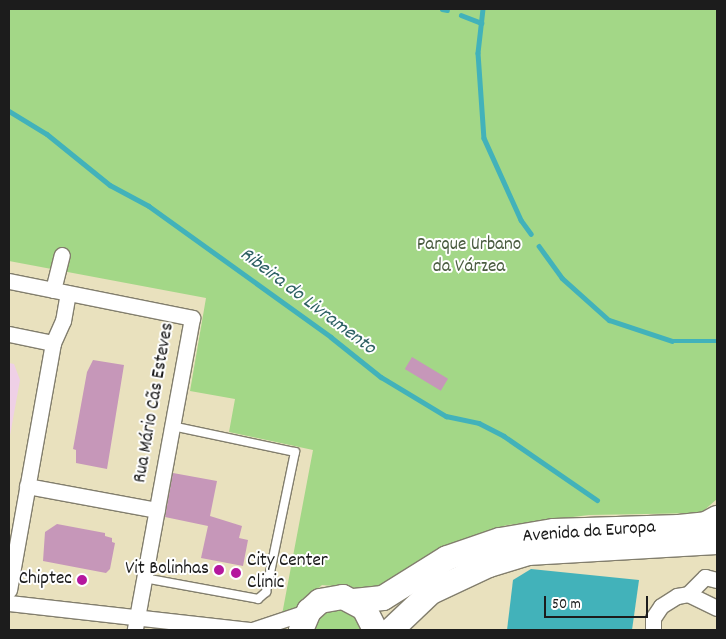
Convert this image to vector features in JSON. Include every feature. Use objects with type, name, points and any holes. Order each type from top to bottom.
[{"type":"main road","name":"Avenida da Europa","points":[[305,621],[320,601],[331,597],[354,600],[384,598],[447,558],[500,540],[554,531],[679,527],[706,524],[717,518]]},
{"type":"main road","name":"Avenida da Europa","points":[[390,630],[431,592],[489,565],[528,553],[717,542]]},
{"type":"main road","points":[[354,600],[370,616],[374,630]]},
{"type":"street","points":[[52,290],[62,255]]},
{"type":"street","name":"Rua Mário Cãs Esteves","points":[[9,282],[68,292],[192,318],[136,624]]},
{"type":"street","points":[[9,590],[53,342],[63,321],[68,292]]},
{"type":"street","points":[[9,334],[53,342]]},
{"type":"street","points":[[27,486],[157,510]]},
{"type":"street","points":[[653,630],[653,618],[661,606],[677,596],[688,594],[705,577],[717,580]]},
{"type":"street","points":[[688,594],[717,608]]},
{"type":"street","points":[[9,603],[136,624],[251,630],[305,621]]},
{"type":"lane","points":[[144,578],[258,598],[270,583],[295,452],[172,426]]},
{"type":"shaded area","points":[[9,363],[14,364],[20,380],[9,441]]},
{"type":"green space","name":"Parque Urbano da Várzea","points":[[9,9],[717,9],[717,499],[701,513],[589,515],[507,525],[478,534],[390,581],[368,589],[322,585],[281,620],[313,450],[229,432],[235,399],[190,391],[206,298],[9,261]]},
{"type":"green space","points":[[340,606],[355,613],[364,630],[312,630],[322,611]]},
{"type":"water","points":[[531,569],[639,580],[632,630],[507,630],[513,580]]},
{"type":"building","points":[[412,357],[448,379],[441,391],[405,369]]},
{"type":"building","points":[[93,360],[124,365],[107,469],[76,463],[76,450],[73,449],[87,372]]},
{"type":"building","points":[[173,473],[217,481],[210,516],[242,526],[239,538],[248,540],[243,566],[201,558],[208,526],[165,517]]},
{"type":"building","points":[[57,524],[105,533],[105,536],[112,538],[112,542],[115,543],[110,569],[106,573],[43,561],[45,532]]},
{"type":"waterway","points":[[442,9],[447,10]]},
{"type":"waterway","points":[[483,9],[478,53],[484,138],[521,220],[531,234]]},
{"type":"waterway","points":[[461,15],[482,23]]},
{"type":"waterway","name":"Ribeira do Livramento","points":[[9,111],[47,134],[110,185],[149,206],[331,337],[381,377],[446,416],[479,423],[504,436],[597,500]]},
{"type":"waterway","points":[[539,246],[562,278],[609,320],[672,341],[717,341]]},
{"type":"place","name":"Vit Bolinhas","points":[[219,570]]},
{"type":"place","name":"City Center Clinic","points":[[236,573]]},
{"type":"place","name":"Chiptec","points":[[82,580]]}]
